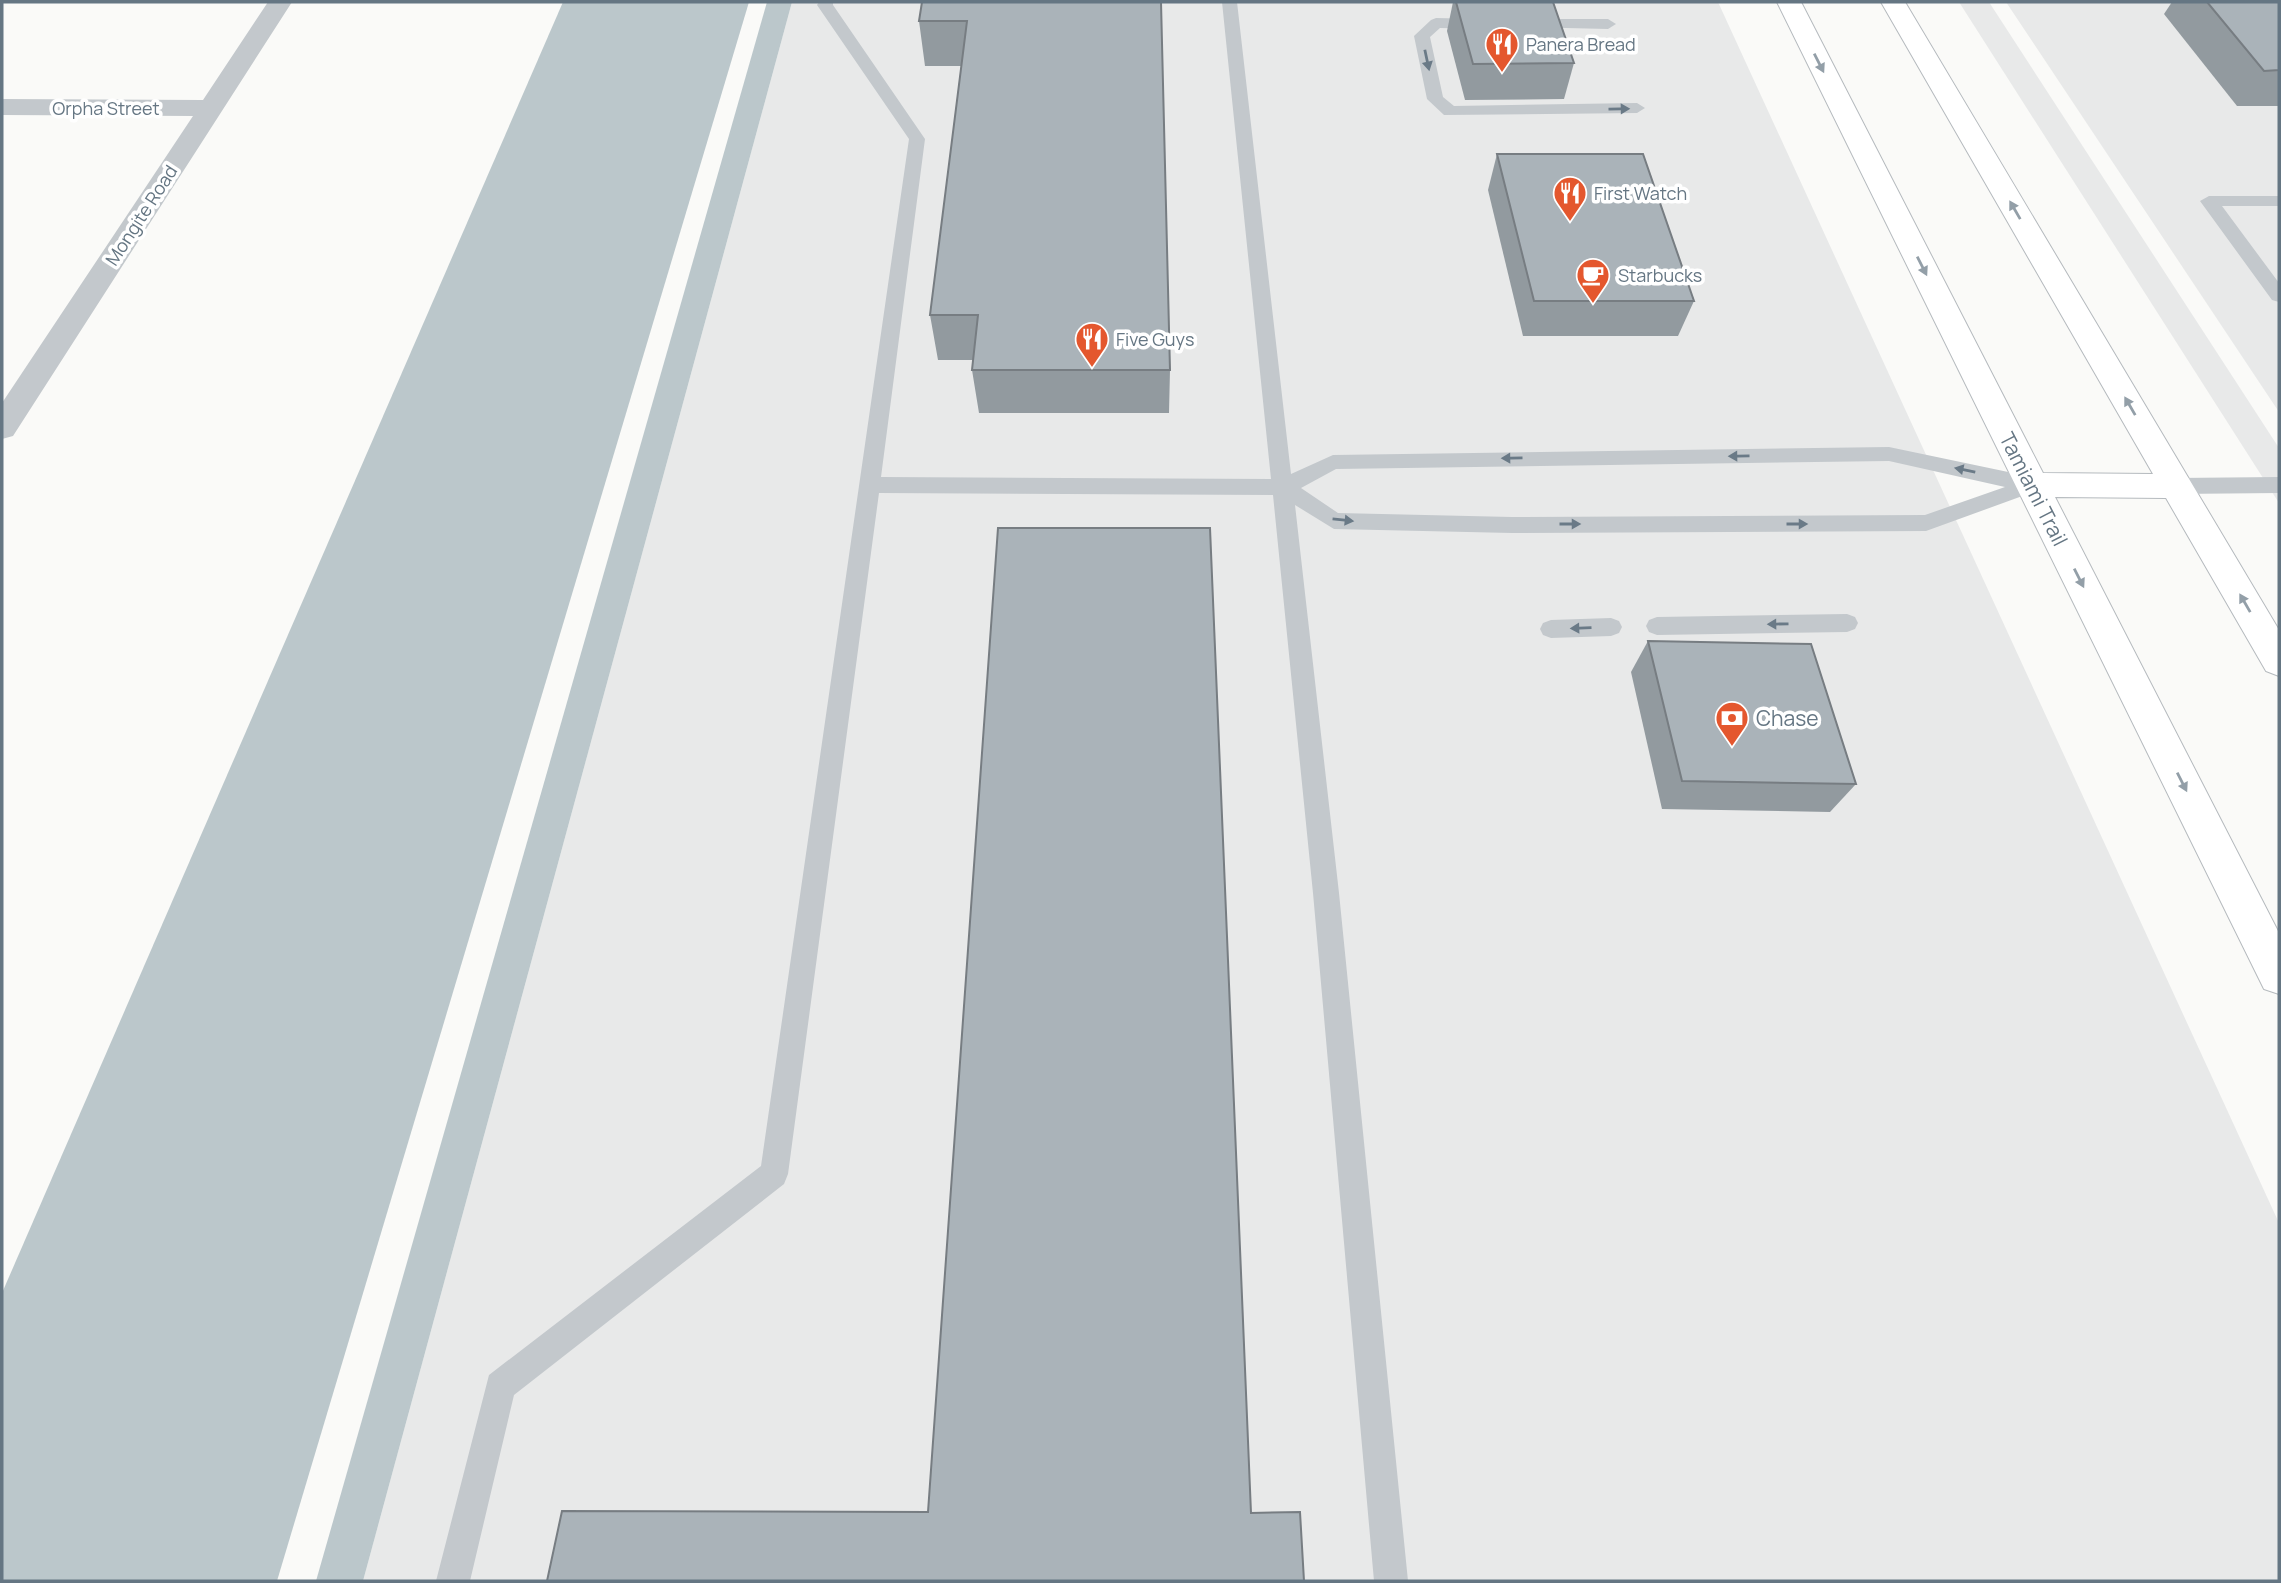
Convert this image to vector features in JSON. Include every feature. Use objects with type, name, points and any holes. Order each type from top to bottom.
[{"type":"main road","name":"Tamiami Trail","points":[[1789,2],[2279,975]]},
{"type":"main road","points":[[1893,2],[2279,662]]},
{"type":"main road","points":[[2032,485],[2176,486]]},
{"type":"street","name":"Mongite Road","points":[[2,428],[280,2]]},
{"type":"street","name":"Orpha Street","points":[[2,107],[211,108]]},
{"type":"lane","points":[[453,1581],[500,1386],[774,1174],[917,139],[825,5],[826,2]]},
{"type":"lane","points":[[1230,2],[1284,488],[1391,1581]]},
{"type":"lane","points":[[1608,24],[1436,23],[1422,36],[1435,99],[1450,111],[1637,108]]},
{"type":"lane","points":[[2279,201],[2209,201],[2279,296]]},
{"type":"lane","points":[[869,485],[1284,488],[1333,462],[1889,454],[2032,485]]},
{"type":"lane","points":[[1284,488],[1334,521],[1512,524],[1926,523],[2032,485]]},
{"type":"lane","points":[[2176,486],[2279,485]]},
{"type":"lane","points":[[1657,626],[1847,623]]},
{"type":"lane","points":[[1551,629],[1611,627]]},
{"type":"shaded area","points":[[563,2],[749,2],[277,1581],[2,1581],[2,1293]]},
{"type":"shaded area","points":[[767,2],[792,2],[363,1581],[316,1581]]},
{"type":"shaded area","points":[[792,2],[1718,2],[2279,1223],[2279,1581],[363,1581]]},
{"type":"shaded area","points":[[1959,2],[1989,2],[2279,448],[2279,503]]},
{"type":"shaded area","points":[[2006,2],[2279,2],[2279,412]]},
{"type":"building","points":[[922,2],[1161,2],[1170,370],[972,370],[978,315],[930,315],[967,21],[919,21]]},
{"type":"building","points":[[1456,2],[1553,2],[1574,63],[1473,64]]},
{"type":"building","points":[[2207,2],[2279,2],[2279,70],[2264,71]]},
{"type":"building","points":[[1497,154],[1643,154],[1694,301],[1534,301]]},
{"type":"building","points":[[998,528],[1210,528],[1251,1513],[1300,1512],[1304,1581],[547,1581],[562,1511],[928,1512]]},
{"type":"building","points":[[1648,641],[1811,644],[1856,784],[1682,781]]},
{"type":"place","name":"Panera Bread","points":[[1502,74]]},
{"type":"place","name":"First Watch","points":[[1570,223]]},
{"type":"place","name":"Starbucks","points":[[1593,305]]},
{"type":"place","name":"Five Guys","points":[[1092,369]]},
{"type":"place","name":"Chase","points":[[1732,748]]}]
